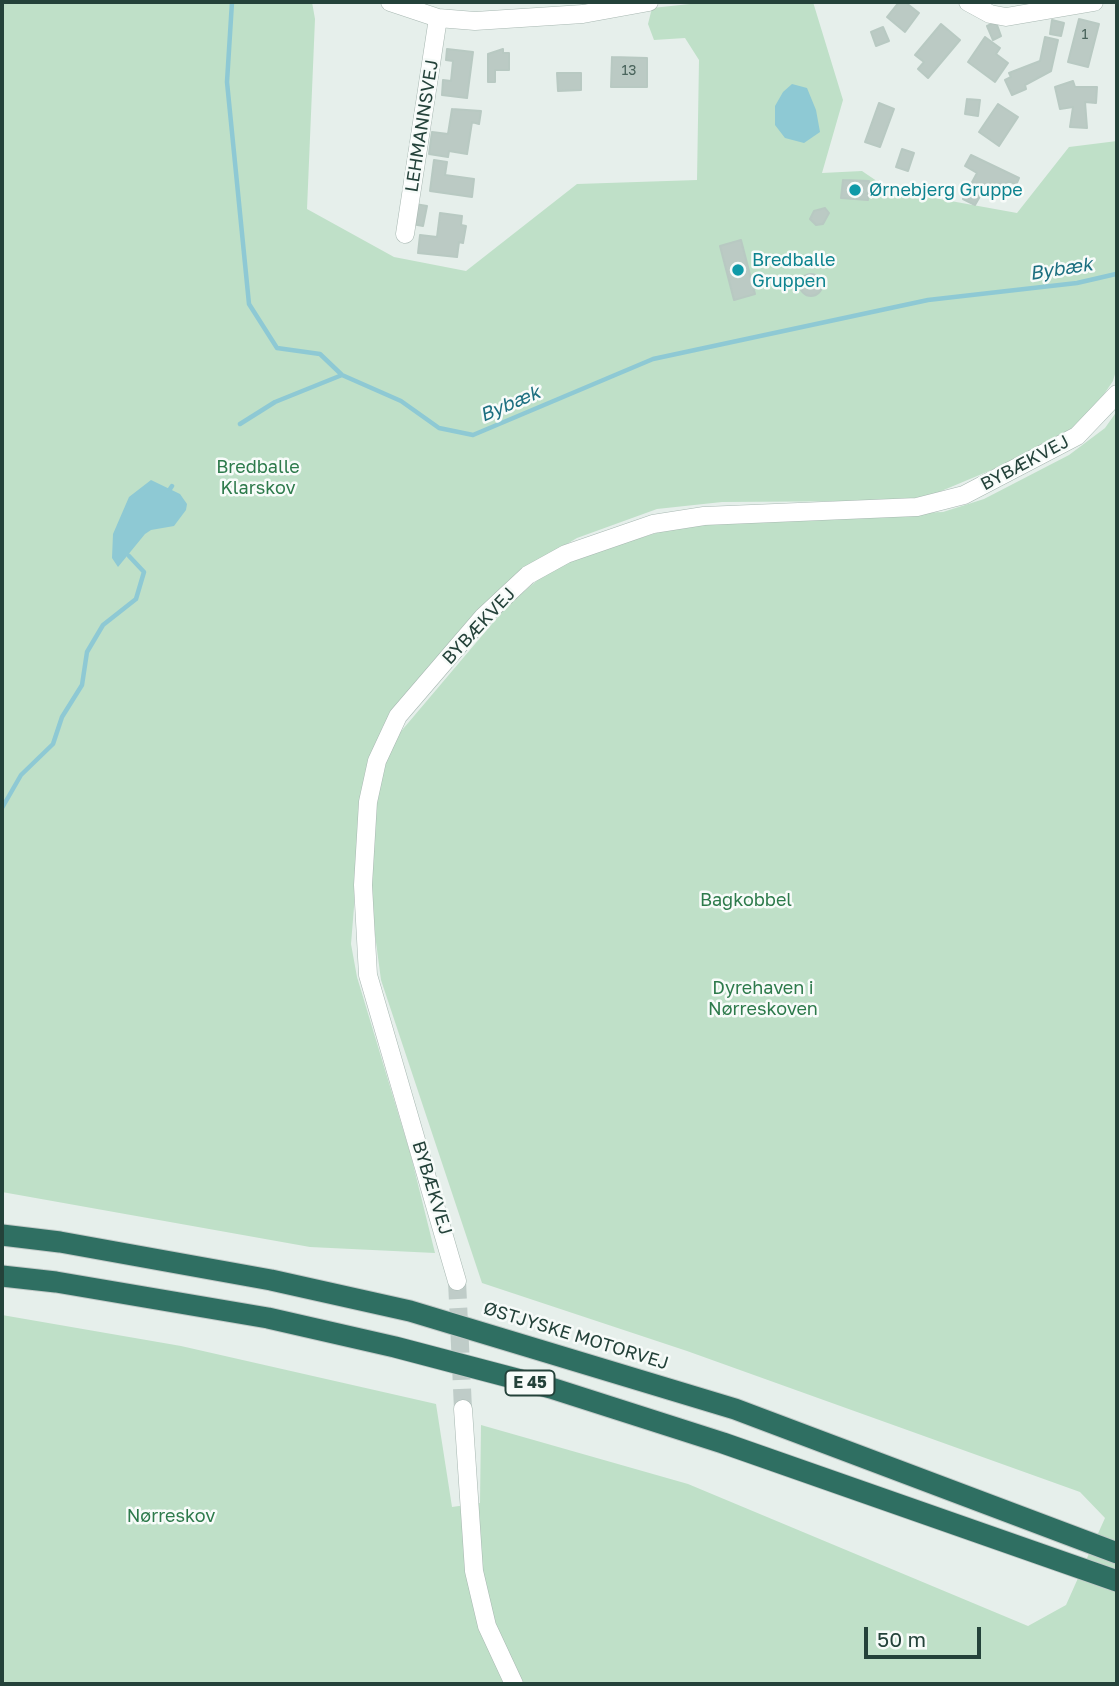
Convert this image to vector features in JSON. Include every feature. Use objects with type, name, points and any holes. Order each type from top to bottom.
[{"type":"highway","name":"ØSTJYSKE MOTORVEJ","points":[[2,1235],[258,1278],[410,1311],[735,1409],[1117,1553]]},
{"type":"highway","name":"E 45","points":[[2,1276],[56,1282],[268,1318],[395,1347],[538,1385],[723,1443],[1117,1581]]},
{"type":"street","points":[[390,2],[438,18],[524,19],[583,14],[649,2]]},
{"type":"street","points":[[968,2],[990,14],[1006,17],[1094,2]]},
{"type":"street","name":"LEHMANNSVEJ","points":[[405,234],[438,18]]},
{"type":"street","name":"BYBÆKVEJ","points":[[457,1281],[369,975],[363,885],[368,802],[377,761],[398,716],[483,617],[528,575],[566,554],[653,524],[705,516],[917,507],[964,495],[1077,436],[1117,394]]},
{"type":"street","points":[[463,1409],[474,1571],[488,1626],[514,1684]]},
{"type":"green space","name":"Bredballe Klarskov","points":[[2,2],[312,2],[315,19],[307,209],[394,257],[466,271],[577,184],[697,180],[699,60],[685,38],[654,40],[648,24],[652,8],[709,2],[813,2],[843,100],[822,173],[862,171],[890,190],[1017,213],[1069,147],[1117,141],[1117,367],[1113,381],[1096,406],[1070,430],[1032,453],[927,497],[875,501],[722,502],[657,509],[577,538],[525,569],[383,726],[365,772],[351,944],[357,977],[411,1156],[435,1253],[310,1247],[2,1192]]},
{"type":"green space","name":"Bagkobbel","points":[[1117,411],[1117,1684],[2,1684],[2,1315],[181,1346],[436,1404],[452,1507],[480,1503],[481,1425],[688,1484],[1028,1626],[1066,1605],[1105,1518],[1080,1492],[687,1351],[482,1283],[381,980],[372,912],[371,841],[380,773],[392,742],[508,605],[546,573],[591,553],[676,527],[716,522],[943,512],[984,499],[1069,455],[1105,428]]},
{"type":"water","points":[[792,84],[807,88],[816,110],[820,132],[804,143],[785,138],[775,125],[775,106],[783,92]]},
{"type":"water","points":[[151,480],[180,494],[187,504],[186,510],[174,526],[151,530],[145,534],[118,567],[112,558],[113,534],[129,497]]},
{"type":"building","points":[[899,2],[905,2],[919,13],[905,32],[887,17]]},
{"type":"building","points":[[1079,19],[1099,24],[1088,67],[1068,62]]},
{"type":"building","points":[[1052,20],[1064,23],[1061,36],[1050,34]]},
{"type":"building","points":[[996,22],[1001,36],[993,40],[987,26]]},
{"type":"building","points":[[941,24],[960,40],[928,78],[918,69],[924,62],[915,55]]},
{"type":"building","points":[[883,27],[889,41],[876,46],[871,32]]},
{"type":"building","points":[[985,37],[1000,48],[996,54],[1008,63],[995,82],[968,62]]},
{"type":"building","points":[[1045,37],[1058,40],[1051,71],[1025,85],[1026,89],[1012,95],[1005,80],[1011,77],[1009,73],[1040,61]]},
{"type":"building","points":[[447,49],[473,52],[467,98],[442,95],[443,80],[451,81],[453,61],[446,60]]},
{"type":"building","points":[[503,49],[503,53],[509,53],[509,70],[495,70],[495,82],[488,82],[488,54]]},
{"type":"building","points":[[612,57],[647,58],[647,87],[611,87]]},
{"type":"building","points":[[557,73],[581,73],[581,90],[558,91]]},
{"type":"building","points":[[1073,81],[1075,87],[1097,87],[1096,103],[1085,102],[1087,128],[1070,127],[1073,107],[1060,109],[1055,87]]},
{"type":"building","points":[[967,99],[980,100],[978,116],[965,114]]},
{"type":"building","points":[[879,103],[894,109],[880,147],[865,142]]},
{"type":"building","points":[[998,104],[1018,117],[999,146],[979,132]]},
{"type":"building","points":[[452,109],[481,111],[479,124],[472,122],[467,154],[449,151],[448,157],[429,154],[432,132],[448,134]]},
{"type":"building","points":[[902,149],[914,153],[908,171],[896,167]]},
{"type":"building","points":[[971,155],[1019,178],[1016,185],[1009,181],[999,191],[987,184],[975,205],[963,199],[977,173],[965,166]]},
{"type":"building","points":[[434,160],[447,162],[445,175],[474,179],[472,197],[430,191]]},
{"type":"building","name":"Ørnebjerg Gruppe","points":[[843,180],[869,181],[868,200],[841,198]]},
{"type":"building","points":[[415,204],[427,206],[423,226],[412,224]]},
{"type":"building","points":[[825,208],[829,213],[823,224],[816,225],[810,219],[814,211]]},
{"type":"building","points":[[440,213],[462,216],[461,225],[466,226],[463,243],[459,242],[457,257],[418,253],[420,235],[437,237]]},
{"type":"building","name":"Bredballe Gruppen","points":[[741,240],[755,294],[734,300],[720,246]]},
{"type":"building","points":[[811,274],[819,277],[822,285],[819,293],[811,296],[803,293],[800,285],[803,277]]},
{"type":"waterway","name":"Bybæk","points":[[232,2],[227,82],[249,304],[277,348],[320,354],[342,375],[401,401],[439,428],[473,435],[653,359],[928,300],[1077,283],[1116,274]]},
{"type":"waterway","points":[[240,424],[275,402],[342,375]]},
{"type":"waterway","points":[[2,808],[21,775],[53,744],[62,717],[82,685],[87,652],[103,625],[136,599],[144,572],[129,556]]},
{"type":"tunnel","points":[[457,1281],[463,1409]]},
{"type":"place","name":"Ørnebjerg Gruppe","points":[[855,190]]},
{"type":"place","name":"Bredballe Gruppen","points":[[738,270]]},
{"type":"park label","name":"Dyrehaven i Nørreskoven","points":[[763,998]]},
{"type":"park label","name":"Nørreskov","points":[[171,1516]]}]
